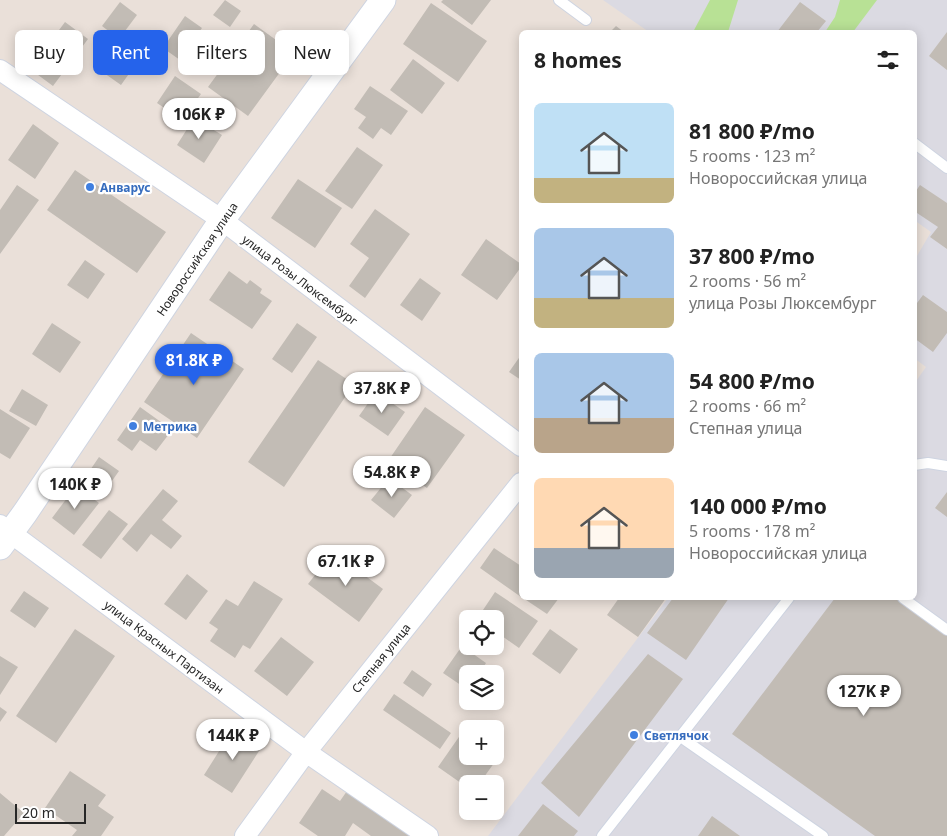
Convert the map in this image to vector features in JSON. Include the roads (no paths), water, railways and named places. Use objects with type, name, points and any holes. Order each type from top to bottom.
[{"type":"street","name":"Новороссийская улица","points":[[4,535],[222,220],[383,0]]},
{"type":"street","name":"улица Розы Люксембург","points":[[0,70],[222,220],[519,444]]},
{"type":"street","name":"Степная улица","points":[[245,836],[306,752],[519,486]]},
{"type":"street","name":"улица Красных Партизан","points":[[4,535],[306,752],[428,836]]},
{"type":"lane","points":[[559,0],[586,20]]},
{"type":"lane","points":[[917,145],[947,168]]},
{"type":"lane","points":[[917,464],[928,462],[947,466]]},
{"type":"lane","points":[[602,836],[787,600]]},
{"type":"lane","points":[[906,600],[947,630]]},
{"type":"lane","points":[[679,736],[823,836]]},
{"type":"place","name":"Анварус","points":[[90,187]]},
{"type":"place","name":"Метрика","points":[[133,426]]},
{"type":"place","name":"Светлячок","points":[[634,735]]}]
